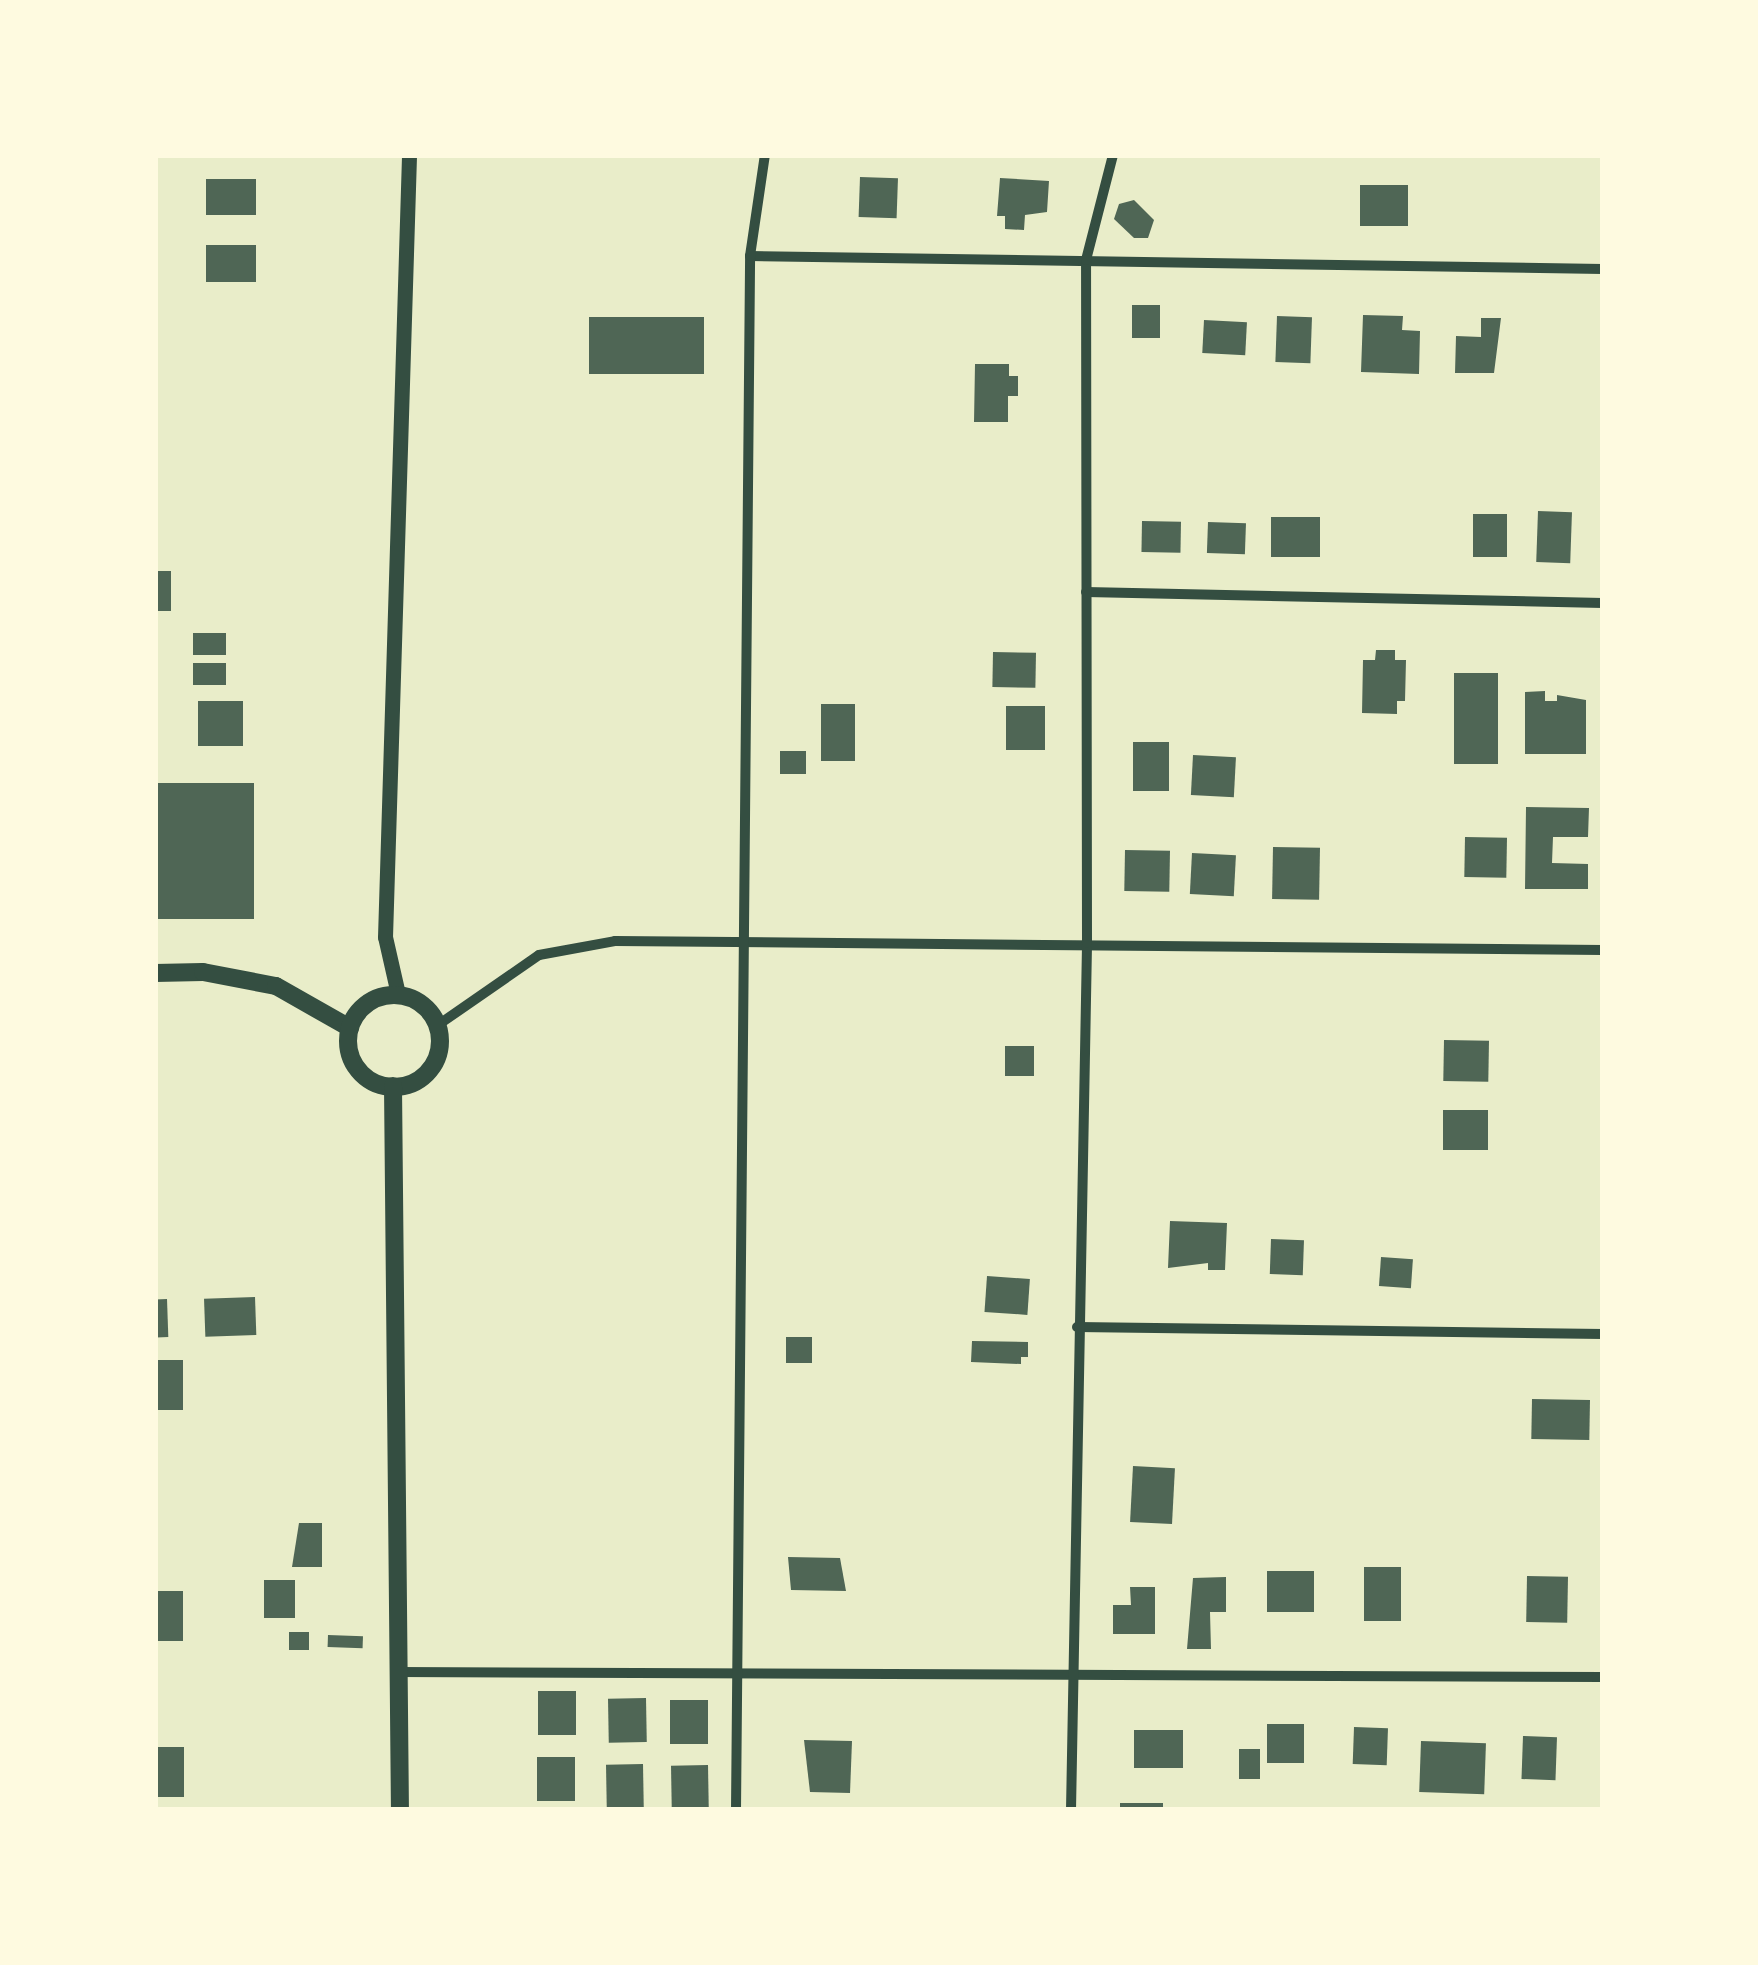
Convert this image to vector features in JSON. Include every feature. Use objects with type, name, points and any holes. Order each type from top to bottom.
[{"type":"main road","points":[[155,973],[204,972],[276,986],[350,1028]]},
{"type":"main road","points":[[398,994],[426,1006],[438,1025],[435,1064],[413,1083],[393,1086],[359,1071],[348,1044],[350,1028],[368,1002],[398,994]]},
{"type":"main road","points":[[393,1086],[400,1810]]},
{"type":"street","points":[[398,994],[385,937],[409,155]]},
{"type":"street","points":[[736,1810],[749,938],[750,256],[765,155]]},
{"type":"street","points":[[1071,1810],[1086,943],[1086,260],[1113,155]]},
{"type":"street","points":[[750,256],[1603,269]]},
{"type":"street","points":[[1086,592],[1603,604]]},
{"type":"street","points":[[438,1025],[540,956],[615,940],[749,938],[1603,950]]},
{"type":"street","points":[[1077,1327],[1603,1334]]},
{"type":"street","points":[[398,1672],[1603,1677]]},
{"type":"building","points":[[860,177],[898,178],[897,218],[859,217]]},
{"type":"building","points":[[1000,178],[1049,181],[1047,212],[1025,215],[1024,230],[1005,229],[1005,216],[997,216]]},
{"type":"building","points":[[206,179],[256,179],[256,215],[206,215]]},
{"type":"building","points":[[1360,185],[1408,185],[1408,226],[1360,226]]},
{"type":"building","points":[[1134,200],[1154,220],[1148,238],[1134,238],[1114,219],[1119,204]]},
{"type":"building","points":[[206,245],[256,245],[256,282],[206,282]]},
{"type":"building","points":[[1132,305],[1160,305],[1160,338],[1132,338]]},
{"type":"building","points":[[1363,315],[1403,316],[1402,330],[1420,331],[1419,374],[1361,372]]},
{"type":"building","points":[[1277,316],[1312,317],[1310,363],[1275,362]]},
{"type":"building","points":[[589,317],[704,317],[704,374],[589,374]]},
{"type":"building","points":[[1481,318],[1501,318],[1494,373],[1455,373],[1456,336],[1481,337]]},
{"type":"building","points":[[1204,320],[1247,322],[1245,355],[1202,353]]},
{"type":"building","points":[[975,364],[1009,364],[1009,376],[1018,376],[1018,396],[1008,396],[1008,422],[974,422]]},
{"type":"building","points":[[1538,511],[1572,512],[1570,563],[1536,562]]},
{"type":"building","points":[[1473,514],[1507,514],[1507,557],[1473,557]]},
{"type":"building","points":[[1271,517],[1320,517],[1320,557],[1271,557]]},
{"type":"building","points":[[1142,521],[1181,522],[1180,553],[1141,552]]},
{"type":"building","points":[[1208,522],[1246,523],[1245,554],[1207,553]]},
{"type":"building","points":[[155,571],[171,571],[171,611],[155,611]]},
{"type":"building","points":[[193,633],[226,633],[226,655],[193,655]]},
{"type":"building","points":[[1376,650],[1395,650],[1395,660],[1406,660],[1405,701],[1397,701],[1397,714],[1362,713],[1363,660],[1375,660]]},
{"type":"building","points":[[993,652],[1036,653],[1035,688],[992,687]]},
{"type":"building","points":[[193,663],[226,663],[226,685],[193,685]]},
{"type":"building","points":[[1454,673],[1498,673],[1498,764],[1454,764]]},
{"type":"building","points":[[1545,691],[1545,701],[1557,701],[1557,695],[1586,700],[1586,754],[1525,754],[1525,692]]},
{"type":"building","points":[[198,701],[243,701],[243,746],[198,746]]},
{"type":"building","points":[[821,704],[855,704],[855,761],[821,761]]},
{"type":"building","points":[[1006,706],[1045,706],[1045,750],[1006,750]]},
{"type":"building","points":[[1133,742],[1169,742],[1169,791],[1133,791]]},
{"type":"building","points":[[780,751],[806,751],[806,774],[780,774]]},
{"type":"building","points":[[1193,755],[1236,757],[1234,797],[1191,795]]},
{"type":"building","points":[[155,783],[254,783],[254,919],[155,919]]},
{"type":"building","points":[[1526,807],[1589,808],[1588,837],[1553,837],[1552,863],[1588,864],[1588,889],[1525,889]]},
{"type":"building","points":[[1465,837],[1507,838],[1506,878],[1464,877]]},
{"type":"building","points":[[1273,847],[1320,848],[1319,900],[1272,899]]},
{"type":"building","points":[[1125,850],[1170,851],[1169,892],[1124,891]]},
{"type":"building","points":[[1192,853],[1236,855],[1234,896],[1190,894]]},
{"type":"building","points":[[1444,1040],[1489,1041],[1488,1082],[1443,1081]]},
{"type":"building","points":[[1005,1046],[1034,1046],[1034,1076],[1005,1076]]},
{"type":"building","points":[[1443,1110],[1488,1110],[1488,1150],[1443,1150]]},
{"type":"building","points":[[1170,1221],[1227,1223],[1225,1270],[1208,1270],[1208,1263],[1168,1268]]},
{"type":"building","points":[[1271,1239],[1304,1240],[1303,1275],[1270,1274]]},
{"type":"building","points":[[1381,1257],[1413,1259],[1411,1288],[1379,1286]]},
{"type":"building","points":[[987,1276],[1030,1279],[1027,1315],[984,1312]]},
{"type":"building","points":[[255,1297],[256,1335],[205,1337],[204,1299]]},
{"type":"building","points":[[155,1299],[167,1299],[168,1337],[156,1337]]},
{"type":"building","points":[[786,1337],[812,1337],[812,1363],[786,1363]]},
{"type":"building","points":[[972,1341],[1028,1342],[1028,1357],[1021,1357],[1021,1364],[971,1362]]},
{"type":"building","points":[[155,1360],[183,1360],[183,1410],[155,1410]]},
{"type":"building","points":[[1532,1399],[1590,1400],[1589,1440],[1531,1439]]},
{"type":"building","points":[[1133,1466],[1175,1468],[1172,1524],[1130,1522]]},
{"type":"building","points":[[299,1523],[322,1523],[322,1567],[292,1567]]},
{"type":"building","points":[[788,1557],[840,1558],[846,1591],[791,1590]]},
{"type":"building","points":[[1364,1567],[1401,1567],[1401,1621],[1364,1621]]},
{"type":"building","points":[[1267,1571],[1314,1571],[1314,1612],[1267,1612]]},
{"type":"building","points":[[1527,1576],[1568,1577],[1567,1623],[1526,1622]]},
{"type":"building","points":[[1226,1577],[1226,1612],[1210,1612],[1211,1649],[1187,1649],[1193,1578]]},
{"type":"building","points":[[264,1580],[295,1580],[295,1618],[264,1618]]},
{"type":"building","points":[[1130,1587],[1155,1587],[1155,1634],[1113,1634],[1113,1605],[1131,1605]]},
{"type":"building","points":[[155,1591],[183,1591],[183,1641],[155,1641]]},
{"type":"building","points":[[289,1632],[309,1632],[309,1650],[289,1650]]},
{"type":"building","points":[[328,1635],[363,1636],[363,1648],[328,1647]]},
{"type":"building","points":[[538,1691],[576,1691],[576,1735],[538,1735]]},
{"type":"building","points":[[646,1698],[647,1742],[609,1743],[608,1699]]},
{"type":"building","points":[[670,1700],[708,1700],[708,1744],[670,1744]]},
{"type":"building","points":[[1267,1724],[1304,1724],[1304,1763],[1267,1763]]},
{"type":"building","points":[[1354,1727],[1388,1728],[1387,1765],[1353,1764]]},
{"type":"building","points":[[1134,1730],[1183,1730],[1183,1768],[1134,1768]]},
{"type":"building","points":[[1523,1736],[1557,1737],[1555,1780],[1521,1779]]},
{"type":"building","points":[[804,1740],[852,1741],[850,1793],[810,1792]]},
{"type":"building","points":[[1421,1741],[1486,1743],[1484,1794],[1419,1792]]},
{"type":"building","points":[[155,1747],[184,1747],[184,1797],[155,1797]]},
{"type":"building","points":[[1239,1749],[1260,1749],[1260,1779],[1239,1779]]},
{"type":"building","points":[[537,1757],[575,1757],[575,1801],[537,1801]]},
{"type":"building","points":[[643,1764],[644,1808],[607,1809],[606,1765]]},
{"type":"building","points":[[708,1765],[709,1809],[672,1810],[671,1766]]},
{"type":"building","points":[[1120,1803],[1163,1803],[1163,1810],[1120,1810]]}]
